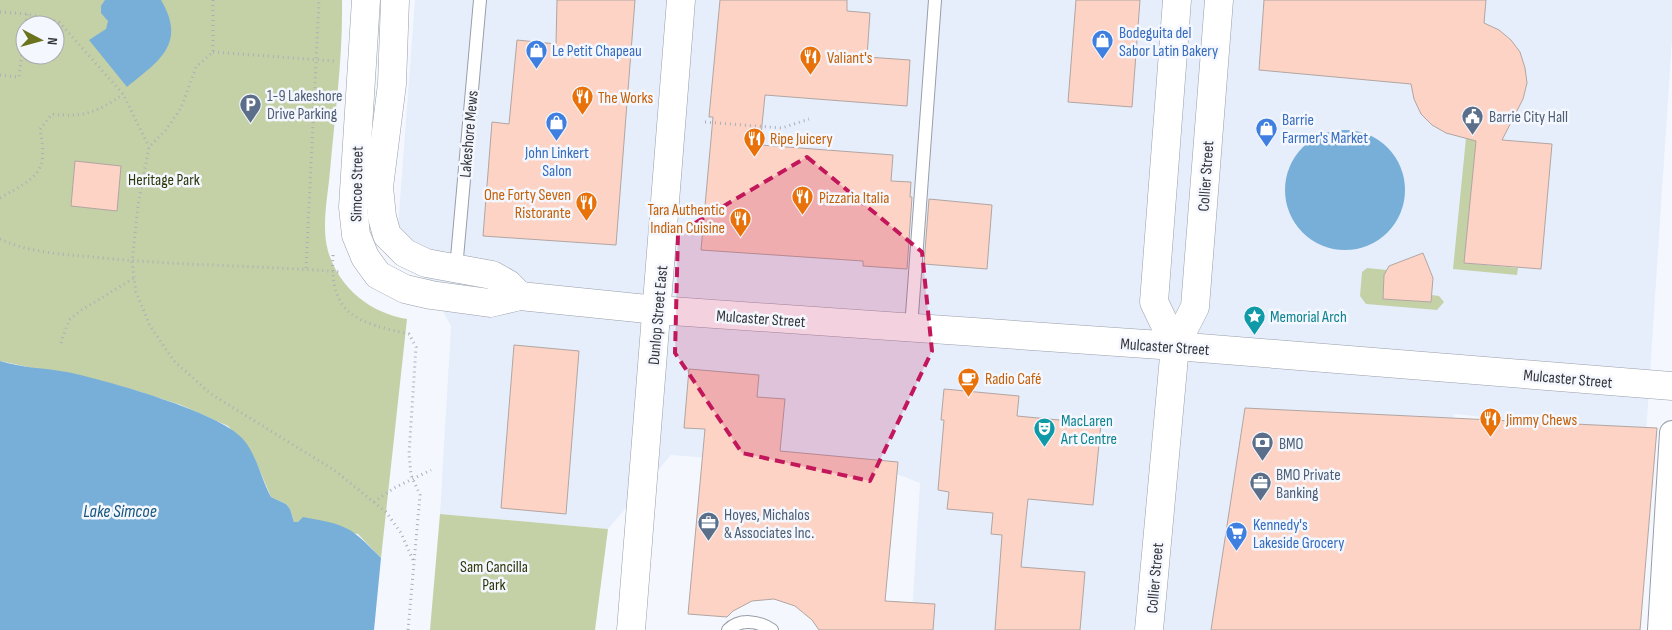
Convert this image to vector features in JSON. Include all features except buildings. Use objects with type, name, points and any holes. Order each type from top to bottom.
[{"type":"street","name":"Simcoe Street","points":[[366,0],[354,207],[356,235],[365,257],[378,275],[406,289],[431,295],[490,302],[520,296],[657,310]]},
{"type":"street","name":"Simcoe Street","points":[[395,0],[392,84],[379,188],[382,217],[387,235],[405,253],[426,263],[492,275],[508,284],[520,296]]},
{"type":"street","name":"Dunlop Street East","points":[[631,630],[681,0]]},
{"type":"street","points":[[1175,346],[1154,302],[1177,0]]},
{"type":"street","name":"Collier Street","points":[[1149,630],[1175,346],[1195,307],[1219,0]]},
{"type":"street","name":"Mulcaster Street","points":[[657,310],[1175,346],[1672,386]]},
{"type":"street","points":[[1660,630],[1672,434]]},
{"type":"lane","name":"Lakeshore Mews","points":[[456,269],[480,0]]},
{"type":"lane","points":[[911,328],[935,0]]},
{"type":"lane","points":[[728,630],[742,622],[754,622],[772,630]]},
{"type":"path","points":[[213,0],[213,52]]},
{"type":"path","points":[[306,268],[320,0]]},
{"type":"path","points":[[0,12],[27,14],[59,22],[123,94],[148,147],[138,205],[132,262],[136,292],[150,326],[174,361],[211,394],[334,470],[374,502],[386,512],[400,533],[413,560]]},
{"type":"path","points":[[148,147],[166,130],[181,108],[196,67],[213,52],[337,61]]},
{"type":"path","points":[[0,75],[19,77],[21,65]]},
{"type":"path","points":[[0,198],[29,181],[42,167],[44,148],[40,129],[52,114],[74,117],[104,108],[123,94]]},
{"type":"path","points":[[705,122],[782,128],[809,119]]},
{"type":"path","points":[[0,239],[23,249],[132,262],[306,268],[378,275]]},
{"type":"path","points":[[61,343],[69,320],[80,311],[134,278]]},
{"type":"path","points":[[408,630],[420,495],[413,479],[409,454],[416,347],[410,334]]},
{"type":"path","points":[[374,502],[394,488],[430,470]]},
{"type":"highlighted area","points":[[807,157],[922,252],[932,351],[870,481],[742,453],[675,353],[678,233]]},
{"type":"shaded area","points":[[415,0],[1672,0],[1672,39],[1646,434],[1454,414],[1437,630],[911,630],[920,483],[894,473],[671,455],[608,529],[440,514],[451,326],[398,227]]},
{"type":"green space","name":"Heritage Park","points":[[0,0],[342,0],[340,64],[326,211],[325,231],[328,251],[340,276],[358,297],[381,311],[407,319],[381,558],[358,534],[294,522],[290,509],[286,504],[271,497],[254,457],[228,426],[181,405],[134,390],[0,361]]},
{"type":"green space","points":[[1477,137],[1464,263],[1518,268],[1517,275],[1453,269],[1466,138]]},
{"type":"green space","points":[[1367,268],[1387,270],[1384,275],[1383,299],[1431,302],[1432,295],[1439,296],[1444,302],[1437,310],[1366,304],[1360,296],[1362,272]]},
{"type":"green space","name":"Sam Cancilla Park","points":[[440,514],[608,529],[595,630],[430,630]]},
{"type":"water","points":[[105,0],[161,0],[168,15],[171,28],[170,40],[166,50],[159,60],[127,87],[89,40],[106,29],[108,21],[101,13],[101,6]]},
{"type":"water","points":[[1345,130],[1357,131],[1368,135],[1378,140],[1387,148],[1395,157],[1400,167],[1404,178],[1404,202],[1400,213],[1395,223],[1387,232],[1378,240],[1368,245],[1357,249],[1345,250],[1333,249],[1322,245],[1312,240],[1303,232],[1295,223],[1290,213],[1286,202],[1285,190],[1286,178],[1290,167],[1295,157],[1303,148],[1312,140],[1322,135],[1333,131]]},
{"type":"water","name":"Lake Simcoe","points":[[0,361],[25,367],[67,372],[107,382],[161,398],[211,418],[230,429],[248,445],[271,497],[286,504],[290,509],[294,522],[298,522],[303,517],[347,528],[362,539],[381,558],[374,630],[0,630]]},
{"type":"place","name":"Bodeguita del Sabor Latin Bakery","points":[[1103,60]]},
{"type":"place","name":"Le Petit Chapeau","points":[[536,69]]},
{"type":"place","name":"Valiant's","points":[[811,76]]},
{"type":"place","name":"The Works","points":[[582,116]]},
{"type":"place","name":"1-9 Lakeshore Drive Parking","points":[[251,123]]},
{"type":"place","name":"Barrie City Hall","points":[[1473,135]]},
{"type":"place","name":"John Linkert Salon","points":[[557,142]]},
{"type":"place","name":"Barrie Farmer's Market","points":[[1266,147]]},
{"type":"place","name":"Ripe Juicery","points":[[754,157]]},
{"type":"place","name":"Pizzaria Italia","points":[[803,216]]},
{"type":"place","name":"One Forty Seven Ristorante","points":[[587,222]]},
{"type":"place","name":"Tara Authentic Indian Cuisine","points":[[741,237]]},
{"type":"place","name":"Memorial Arch","points":[[1254,335]]},
{"type":"place","name":"Radio Café","points":[[969,397]]},
{"type":"place","name":"Jimmy Chews","points":[[1490,438]]},
{"type":"place","name":"MacLaren Art Centre","points":[[1045,448]]},
{"type":"place","name":"BMO","points":[[1263,462]]},
{"type":"place","name":"BMO Private Banking","points":[[1260,502]]},
{"type":"place","name":"Hoyes, Michalos & Associates Inc.","points":[[708,542]]},
{"type":"place","name":"Kennedy's Lakeside Grocery","points":[[1237,552]]}]
